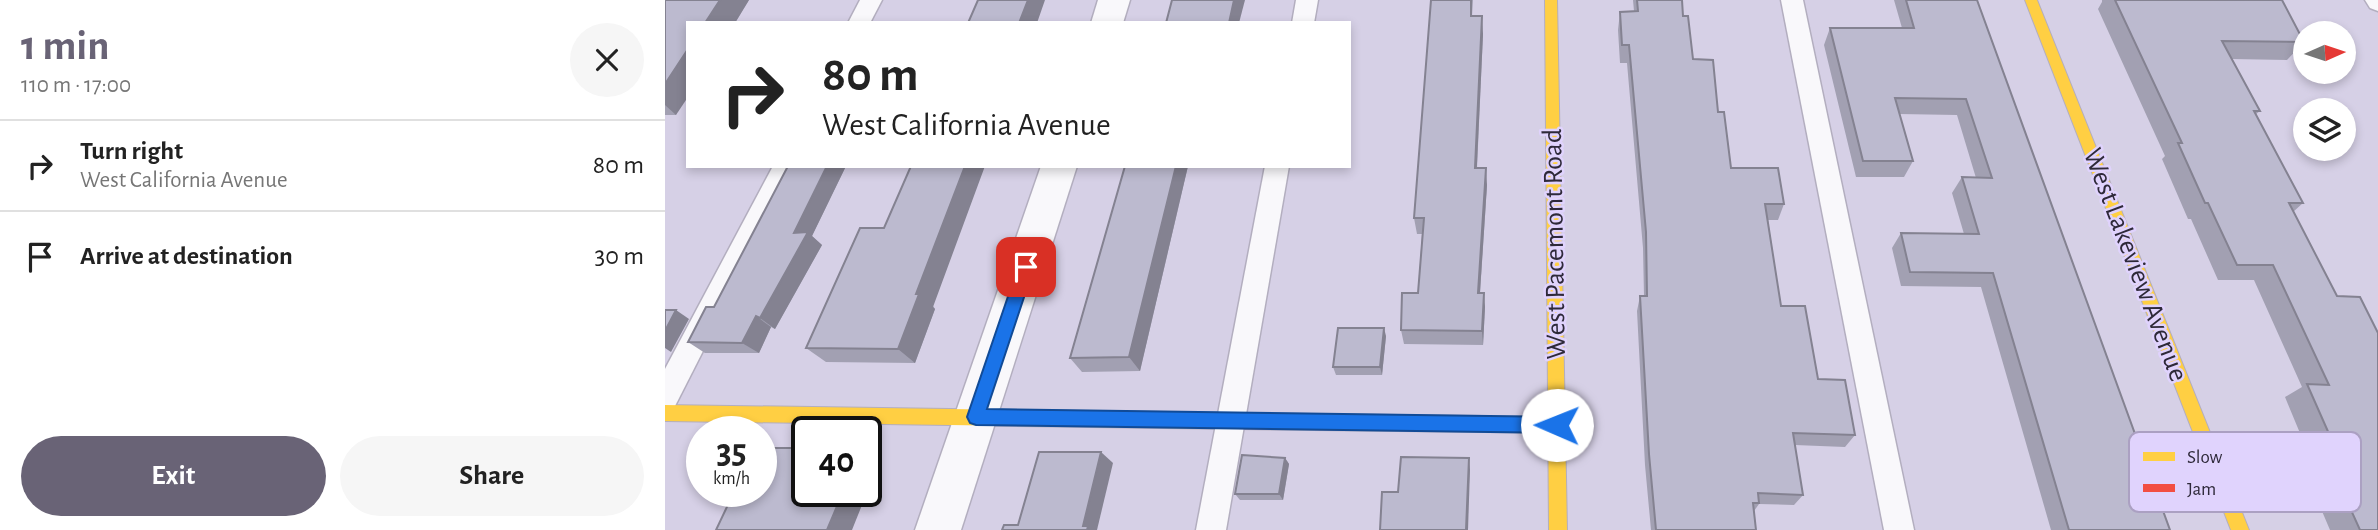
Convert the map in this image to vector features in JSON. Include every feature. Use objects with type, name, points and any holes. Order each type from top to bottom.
[{"type":"street","points":[[1108,21],[1114,0]]},
{"type":"street","name":"West Pacemont Road","points":[[1551,0],[1558,530]]},
{"type":"street","name":"West Lakeview Avenue","points":[[2031,0],[2201,432]]},
{"type":"street","points":[[938,530],[1058,168]]},
{"type":"street","points":[[665,413],[1557,425]]},
{"type":"street","name":"West Lakeview Avenue","points":[[2233,512],[2240,530]]},
{"type":"lane","points":[[860,21],[871,0]]},
{"type":"lane","points":[[1303,21],[1307,0]]},
{"type":"lane","points":[[1793,0],[1899,530]]},
{"type":"lane","points":[[665,397],[784,168]]},
{"type":"lane","points":[[1211,530],[1277,168]]},
{"type":"building","points":[[665,0],[720,0],[706,21],[686,21],[686,52],[665,84]]},
{"type":"building","points":[[978,0],[1028,0],[1020,21],[969,21]]},
{"type":"building","points":[[1172,0],[1234,0],[1229,21],[1167,21]]},
{"type":"building","points":[[1431,0],[1471,0],[1471,16],[1482,16],[1475,168],[1486,168],[1478,293],[1484,293],[1482,331],[1401,330],[1402,293],[1418,293],[1424,218],[1414,218]]},
{"type":"building","points":[[1637,0],[1682,0],[1683,16],[1688,16],[1693,59],[1713,60],[1718,112],[1724,112],[1731,168],[1778,168],[1784,204],[1765,204],[1781,306],[1805,306],[1818,379],[1845,380],[1855,435],[1793,433],[1803,495],[1758,493],[1759,503],[1753,503],[1756,530],[1656,530],[1640,296],[1647,296],[1646,232],[1629,45],[1622,45],[1620,12],[1638,11]]},
{"type":"building","points":[[1906,0],[1977,0],[2134,432],[2129,432],[2129,512],[2163,512],[2170,530],[2069,530],[1993,273],[1910,272],[1901,233],[1979,234],[1962,177],[1992,178],[1966,99],[1895,98],[1913,161],[1863,161],[1830,28],[1914,28]]},
{"type":"building","points":[[2115,0],[2282,0],[2293,21],[2293,42],[2222,41],[2260,111],[2254,111],[2303,203],[2289,203],[2337,296],[2360,297],[2378,333],[2378,530],[2360,530],[2352,512],[2361,512],[2361,432],[2328,432],[2307,384],[2329,385],[2273,265],[2237,265],[2178,143],[2182,143]]},
{"type":"building","points":[[787,168],[826,168],[794,233],[808,232],[760,318],[756,316],[742,343],[688,342],[706,307],[714,307]]},
{"type":"building","points":[[910,168],[964,168],[898,349],[806,348],[860,228],[884,228]]},
{"type":"building","points":[[1124,168],[1176,168],[1129,357],[1070,358]]},
{"type":"building","points":[[665,310],[676,310],[665,331]]},
{"type":"building","points":[[1338,328],[1384,328],[1380,367],[1333,367]]},
{"type":"building","points":[[777,448],[791,448],[791,507],[837,507],[827,530],[716,530],[727,507],[777,507]]},
{"type":"building","points":[[1039,452],[1101,452],[1083,526],[1088,526],[1087,530],[1002,530],[1004,525],[1018,525]]},
{"type":"building","points":[[1242,455],[1285,458],[1279,494],[1235,494]]},
{"type":"building","points":[[1401,457],[1469,458],[1466,530],[1380,530],[1382,492],[1398,492]]},
{"type":"traffic: slow","points":[[1551,0],[1558,530]]},
{"type":"traffic: slow","points":[[2031,0],[2201,432]]},
{"type":"traffic: slow","points":[[665,413],[1237,421]]},
{"type":"traffic: slow","points":[[2233,512],[2240,530]]},
{"type":"traffic: jam","points":[[1237,421],[1557,425]]},
{"type":"route","points":[[1026,267],[976,417],[1557,425]]}]
